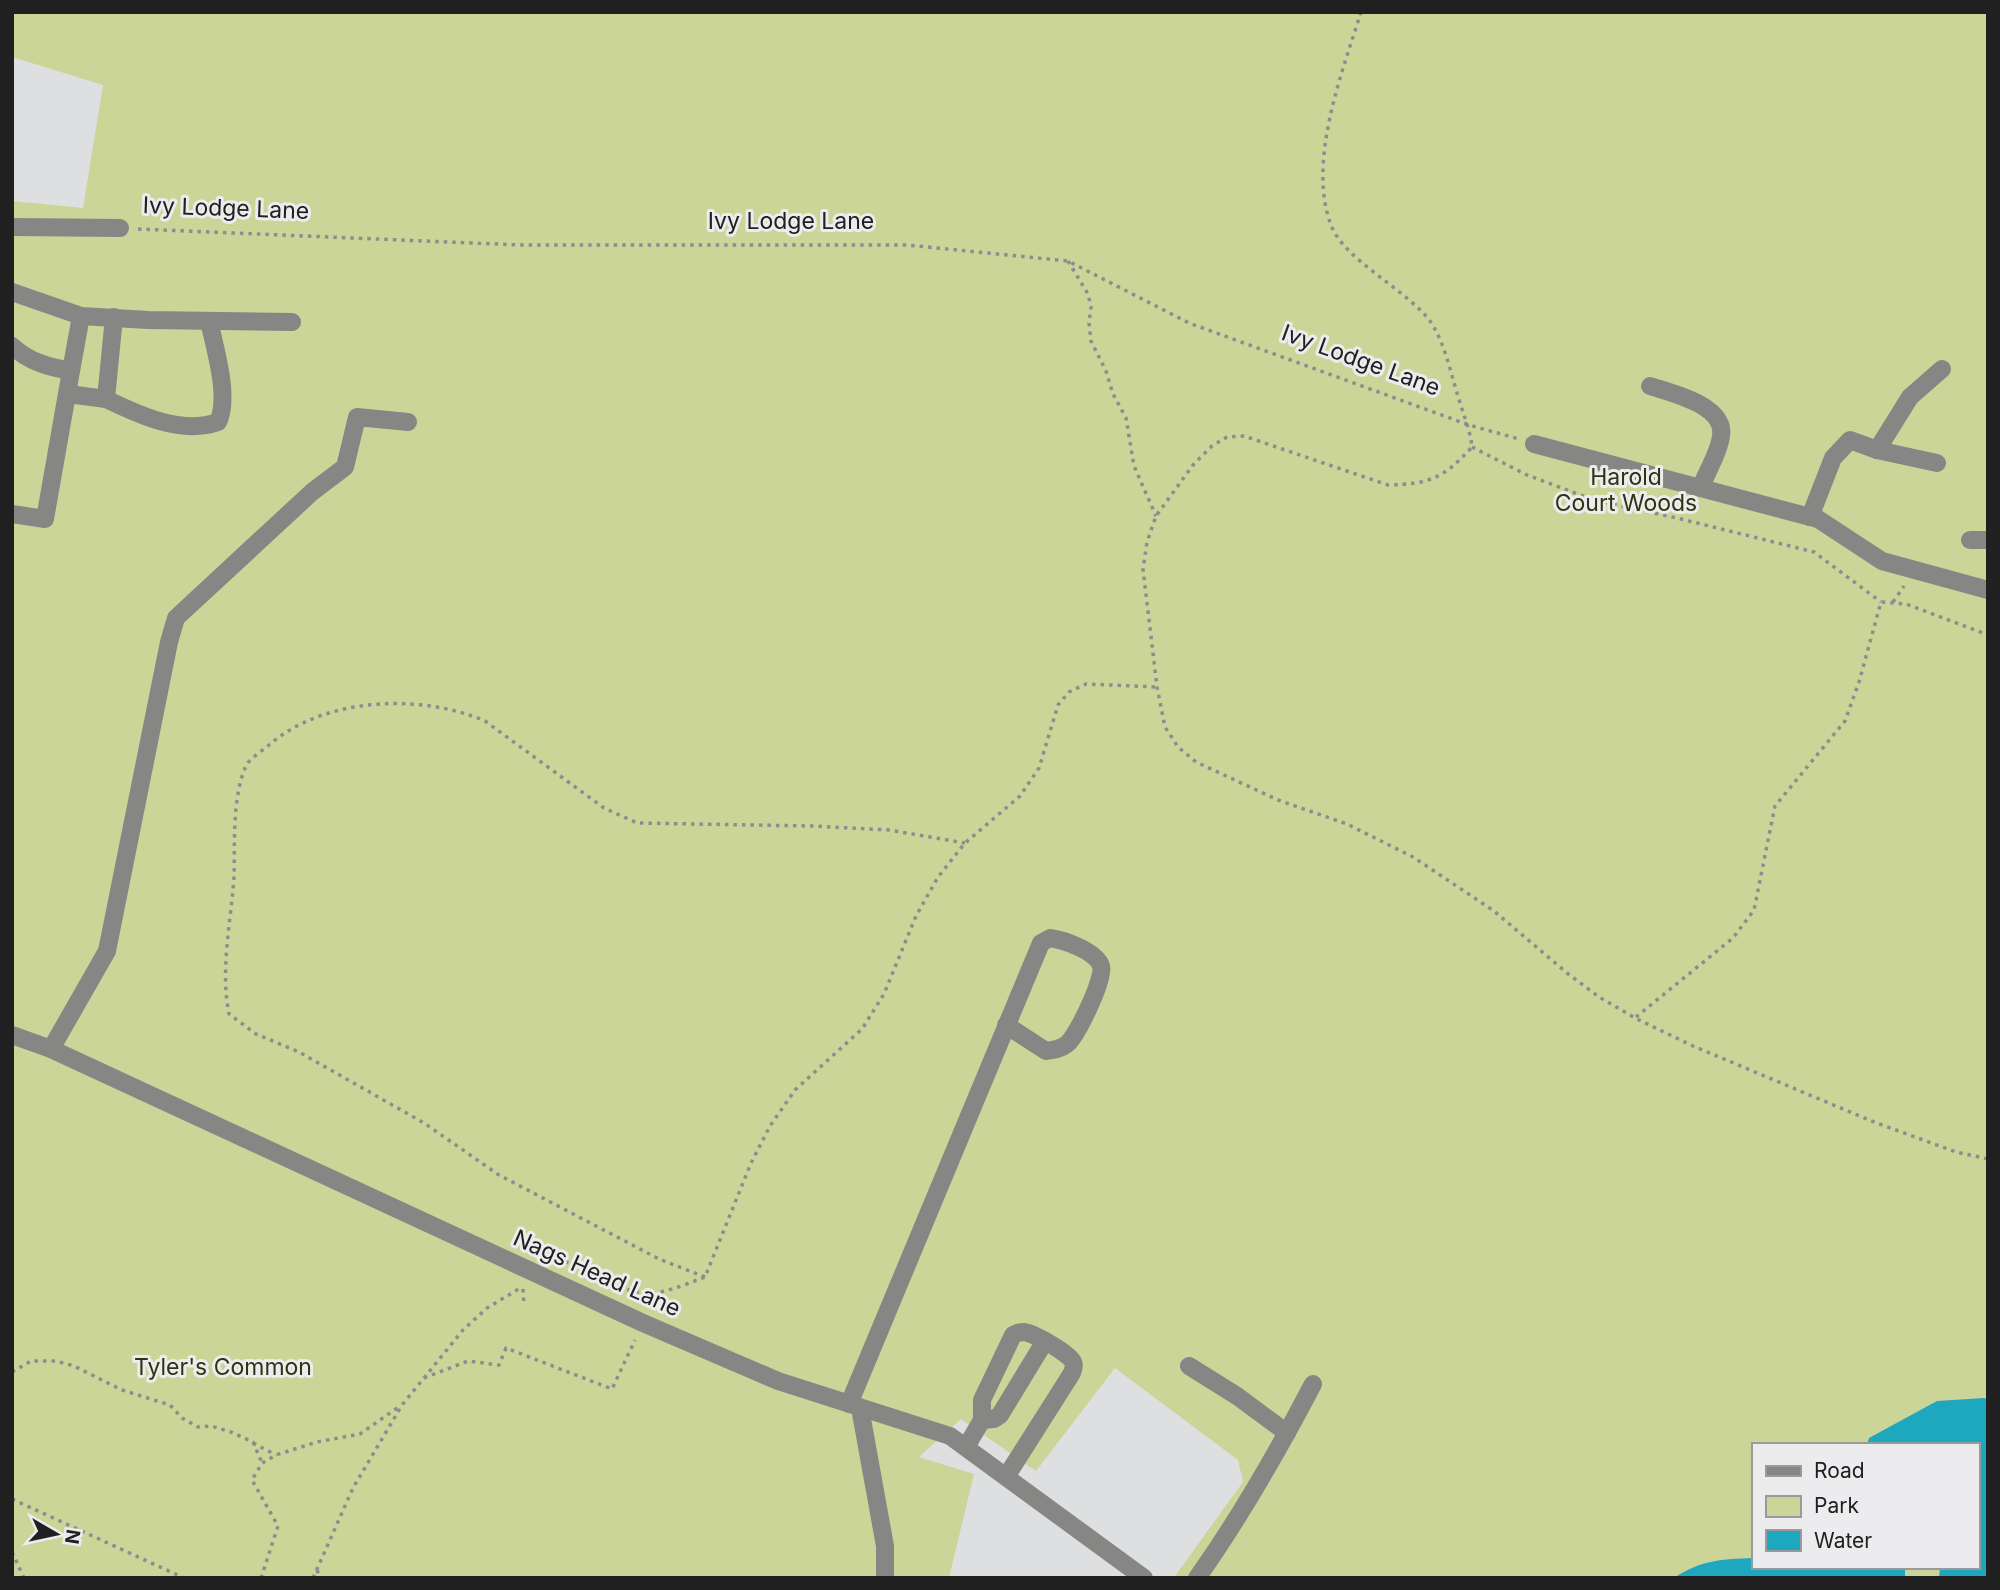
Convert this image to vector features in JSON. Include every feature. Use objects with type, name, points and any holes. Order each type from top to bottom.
[{"type":"street","name":"Ivy Lodge Lane","points":[[12,227],[120,228]]},
{"type":"street","points":[[12,292],[81,316],[292,322]]},
{"type":"street","points":[[12,514],[45,519],[81,316]]},
{"type":"street","points":[[106,400],[114,317]]},
{"type":"street","points":[[68,394],[106,400],[150,420],[211,425],[218,422],[223,402],[209,321]]},
{"type":"street","points":[[12,346],[22,355],[46,366],[71,371]]},
{"type":"street","points":[[1877,450],[1910,397],[1942,369]]},
{"type":"street","points":[[1650,386],[1696,401],[1721,423],[1720,443],[1701,487]]},
{"type":"street","points":[[51,1049],[107,951],[176,618],[312,492],[345,467],[357,417],[408,422]]},
{"type":"street","points":[[1810,517],[1833,458],[1850,440],[1877,450],[1937,463]]},
{"type":"street","points":[[1534,444],[1818,519],[1882,561],[1988,590]]},
{"type":"street","points":[[885,1578],[885,1546],[855,1406],[1006,1024],[1043,941],[1050,938],[1060,940],[1097,959],[1101,966],[1100,982],[1074,1036],[1064,1047],[1046,1051],[1006,1024]]},
{"type":"street","name":"Nags Head Lane","points":[[12,1035],[51,1049],[527,1279],[643,1323],[778,1381],[950,1436],[1144,1578]]},
{"type":"street","points":[[966,1447],[982,1420],[982,1400],[1013,1335],[1025,1332],[1045,1341],[1070,1358],[1074,1367],[1072,1373],[1006,1477]]},
{"type":"street","points":[[982,1420],[994,1419],[1000,1415],[1045,1341]]},
{"type":"street","points":[[1189,1366],[1237,1396],[1287,1433]]},
{"type":"street","points":[[1197,1578],[1228,1534],[1287,1433],[1312,1384]]},
{"type":"path","points":[[1361,12],[1330,113],[1324,172],[1332,227],[1345,247],[1430,321],[1443,346],[1469,425],[1472,447],[1458,463],[1438,477],[1413,484],[1388,485],[1244,436],[1227,437],[1212,446],[1194,465],[1156,516],[1147,542],[1143,569],[1164,727],[1178,747],[1196,762],[1278,800],[1347,824],[1413,857],[1494,911],[1599,997],[1635,1018],[1693,1046],[1874,1122],[1956,1152],[1988,1159]]},
{"type":"path","name":"Ivy Lodge Lane","points":[[120,228],[520,245],[907,245],[1068,261],[1188,323],[1469,425],[1534,444]]},
{"type":"path","points":[[1068,261],[1088,294],[1091,307],[1091,341],[1126,418],[1134,466],[1156,516]]},
{"type":"path","points":[[1472,447],[1527,475],[1594,500],[1814,552],[1881,602],[1906,604],[1988,635]]},
{"type":"path","points":[[1635,1018],[1733,938],[1754,909],[1775,806],[1845,721],[1859,682],[1881,602]]},
{"type":"path","points":[[524,1306],[527,1279],[542,1249],[630,1290],[651,1294],[705,1277],[751,1163],[770,1126],[795,1090],[862,1030],[884,994],[916,916],[938,877],[965,843],[1020,796],[1039,768],[1058,705],[1069,692],[1086,684],[1157,687]]},
{"type":"path","points":[[705,1277],[659,1259],[499,1175],[424,1124],[299,1052],[256,1034],[229,1014],[225,990],[228,943],[239,789],[246,764],[281,735],[332,711],[357,705],[438,706],[464,712],[485,721],[604,808],[637,823],[825,827],[889,831],[965,843]]},
{"type":"path","points":[[313,1578],[353,1488],[402,1405],[463,1329],[527,1279]]},
{"type":"path","points":[[422,1379],[468,1361],[499,1365],[506,1348],[612,1390],[643,1323]]},
{"type":"path","points":[[12,1372],[31,1361],[56,1361],[74,1366],[122,1390],[170,1405],[182,1418],[198,1427],[211,1426],[253,1442],[276,1455]]},
{"type":"path","points":[[261,1578],[278,1526],[252,1480],[262,1463],[276,1455],[317,1442],[360,1434],[402,1405]]},
{"type":"path","points":[[253,1442],[262,1463]]},
{"type":"path","points":[[12,1499],[184,1578]]},
{"type":"path","points":[[12,1552],[23,1578]]},
{"type":"path","points":[[317,1570],[320,1578]]},
{"type":"green space","points":[[12,12],[1988,12],[1988,1578],[1178,1578],[1175,1576],[1243,1482],[1238,1460],[1115,1368],[1036,1471],[961,1419],[919,1457],[974,1474],[949,1578],[12,1578],[12,201],[83,208],[103,85],[12,57]]},
{"type":"water","points":[[1988,1399],[1988,1578],[1939,1578],[1940,1569],[1979,1569],[1979,1443],[1868,1443],[1869,1438],[1937,1401]]},
{"type":"water","points":[[1752,1558],[1752,1569],[1905,1569],[1905,1578],[1674,1578],[1693,1567],[1731,1559]]},
{"type":"park label","name":"Harold Court Woods","points":[[1626,490]]},
{"type":"park label","name":"Tyler's Common","points":[[223,1367]]}]
